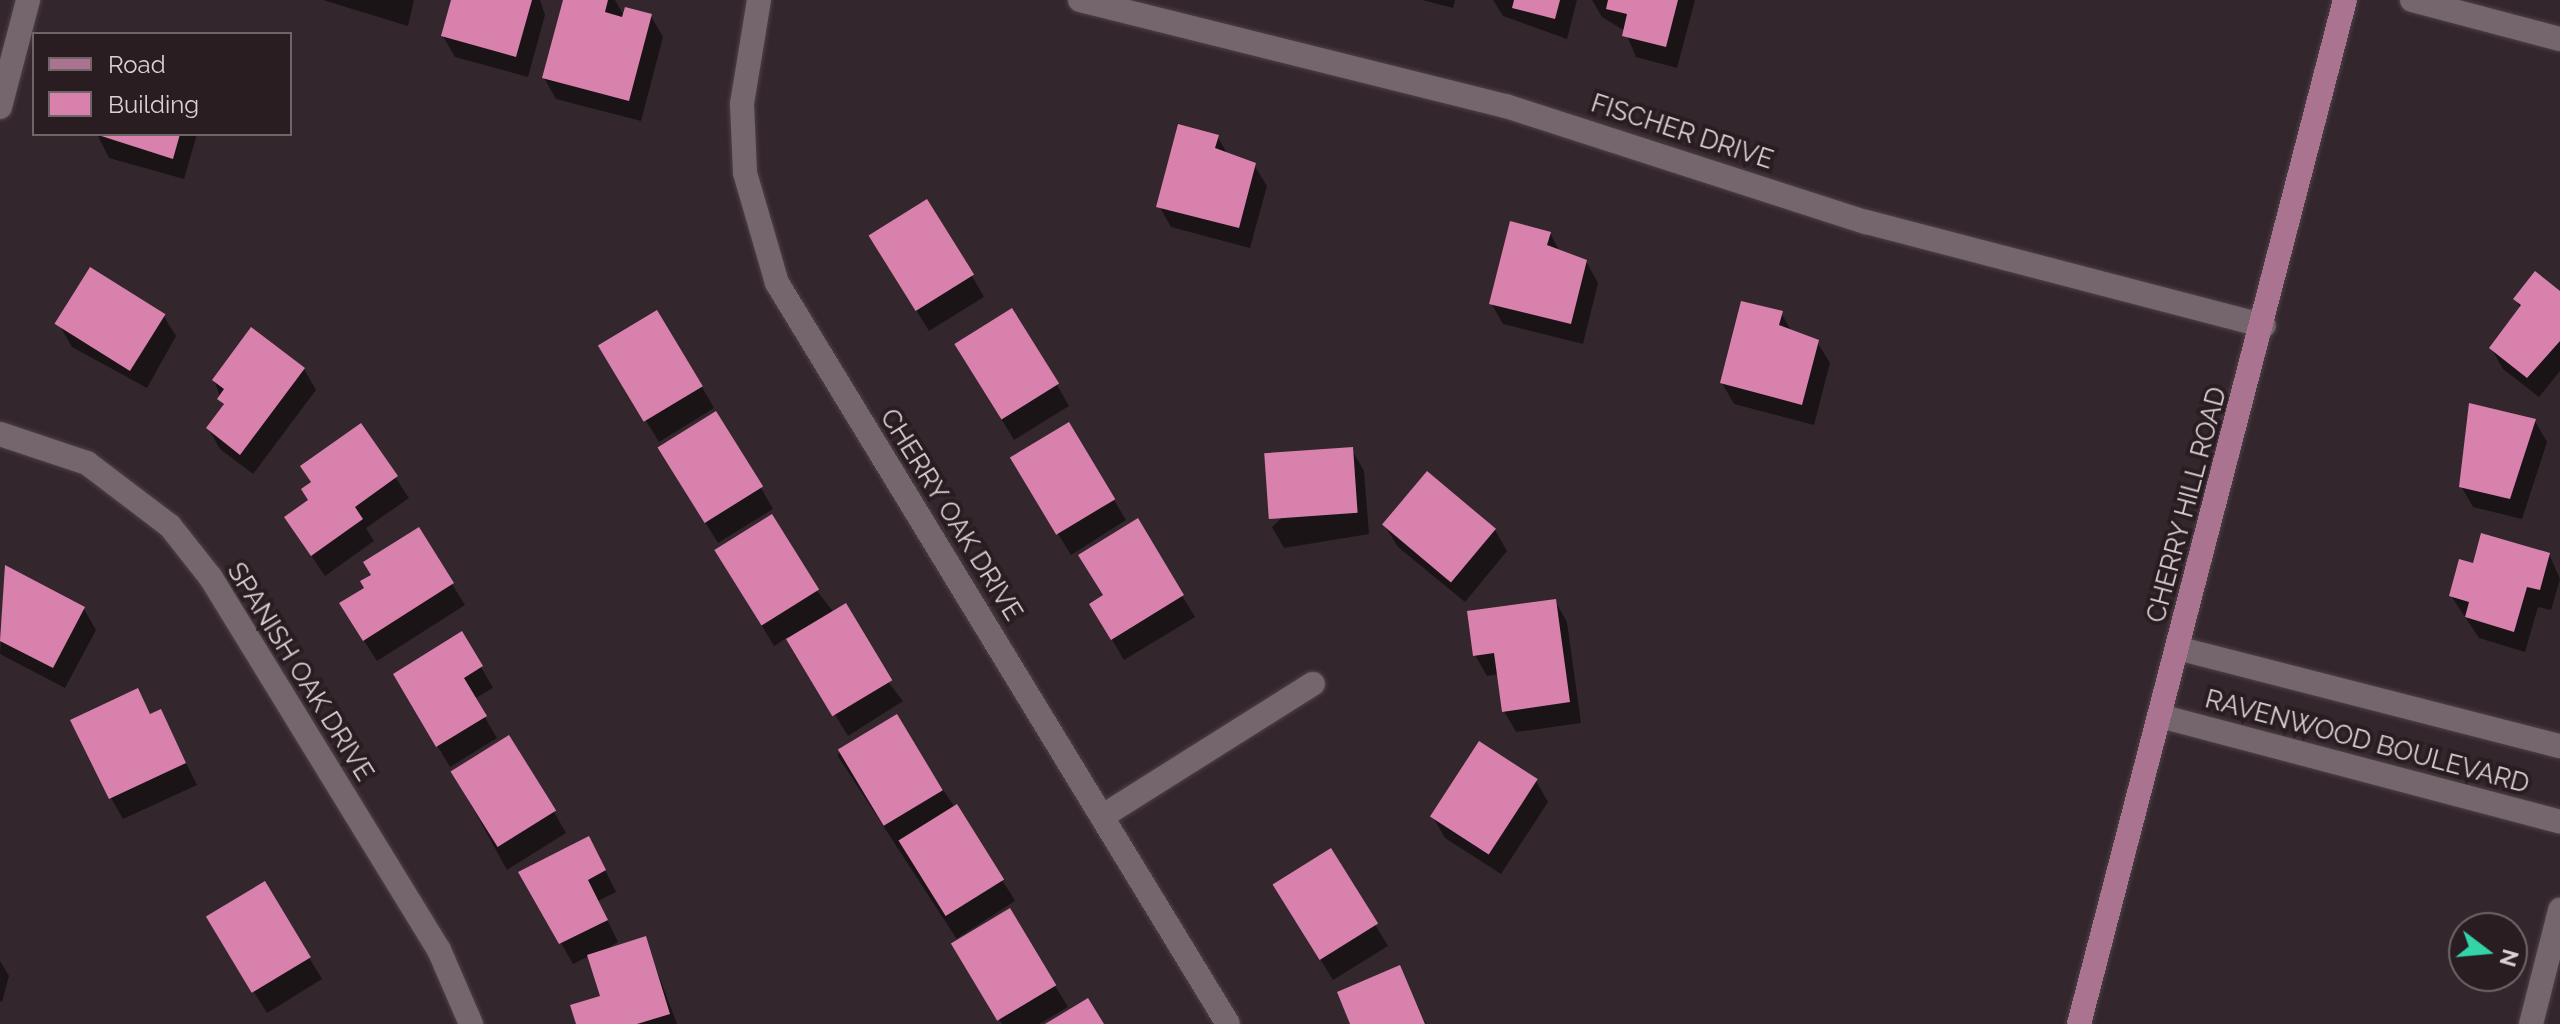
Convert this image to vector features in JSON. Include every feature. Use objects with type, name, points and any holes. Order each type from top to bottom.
[{"type":"main road","name":"CHERRY HILL ROAD","points":[[2079,1024],[2264,326],[2345,0]]},
{"type":"street","points":[[0,107],[28,0]]},
{"type":"street","name":"CHERRY OAK DRIVE","points":[[759,0],[742,104],[745,173],[777,283],[1228,1024]]},
{"type":"street","name":"FISCHER DRIVE","points":[[1080,0],[1506,106],[1866,222],[2264,326]]},
{"type":"street","points":[[2412,0],[2560,39]]},
{"type":"street","name":"SPANISH OAK DRIVE","points":[[0,434],[87,463],[170,526],[211,578],[439,950],[471,1024]]},
{"type":"street","name":"RAVENWOOD BOULEVARD","points":[[2177,648],[2560,746]]},
{"type":"street","points":[[1103,816],[1313,684]]},
{"type":"street","name":"RAVENWOOD BOULEVARD","points":[[2160,716],[2560,822]]},
{"type":"street","points":[[2531,1024],[2560,910]]},
{"type":"building","points":[[451,0],[532,0],[516,57],[441,36]]},
{"type":"building","points":[[563,0],[608,0],[605,12],[622,17],[625,7],[652,14],[629,101],[542,78]]},
{"type":"building","points":[[1514,0],[1560,0],[1555,19],[1512,8]]},
{"type":"building","points":[[1608,0],[1678,0],[1666,47],[1622,36],[1627,14],[1606,9]]},
{"type":"building","points":[[1178,124],[1219,135],[1215,148],[1256,163],[1239,228],[1156,207]]},
{"type":"building","points":[[101,136],[179,136],[173,159]]},
{"type":"building","points":[[927,199],[974,274],[916,311],[868,236]]},
{"type":"building","points":[[1510,221],[1551,232],[1547,245],[1587,260],[1571,324],[1489,304]]},
{"type":"building","points":[[90,267],[165,314],[130,371],[54,324]]},
{"type":"building","points":[[2535,271],[2560,291],[2560,341],[2527,378],[2489,348],[2521,305],[2513,299]]},
{"type":"building","points":[[1741,301],[1783,311],[1779,325],[1819,340],[1802,405],[1720,383]]},
{"type":"building","points":[[1012,308],[1059,383],[1001,420],[954,344]]},
{"type":"building","points":[[657,310],[703,386],[644,422],[598,346]]},
{"type":"building","points":[[251,327],[305,368],[240,455],[206,428],[224,404],[217,399],[224,389],[212,380]]},
{"type":"building","points":[[2469,403],[2536,419],[2510,499],[2459,487]]},
{"type":"building","points":[[716,411],[763,486],[705,523],[657,448]]},
{"type":"building","points":[[1069,422],[1115,499],[1056,535],[1010,458]]},
{"type":"building","points":[[361,423],[398,476],[355,507],[363,519],[311,556],[284,517],[308,500],[301,489],[311,482],[300,466]]},
{"type":"building","points":[[1353,447],[1358,513],[1269,519],[1264,453]]},
{"type":"building","points":[[1427,471],[1496,529],[1451,582],[1382,525]]},
{"type":"building","points":[[772,514],[819,589],[761,626],[714,550]]},
{"type":"building","points":[[1138,518],[1184,595],[1111,640],[1089,604],[1103,595],[1078,555]]},
{"type":"building","points":[[419,527],[454,583],[363,641],[339,603],[364,588],[360,581],[371,575],[363,562]]},
{"type":"building","points":[[2481,533],[2550,553],[2540,590],[2527,587],[2514,632],[2465,617],[2469,602],[2449,596],[2459,559],[2473,563]]},
{"type":"building","points":[[5,565],[85,607],[53,668],[0,641]]},
{"type":"building","points":[[1556,599],[1570,702],[1502,712],[1494,653],[1473,656],[1467,611]]},
{"type":"building","points":[[846,603],[892,680],[832,716],[786,639]]},
{"type":"building","points":[[462,631],[483,666],[464,678],[487,716],[436,747],[393,674]]},
{"type":"building","points":[[138,688],[150,714],[161,709],[186,763],[109,799],[70,720]]},
{"type":"building","points":[[897,714],[943,790],[884,826],[838,750]]},
{"type":"building","points":[[509,735],[556,810],[498,847],[450,772]]},
{"type":"building","points":[[1479,741],[1538,779],[1489,855],[1430,816]]},
{"type":"building","points":[[957,804],[1004,879],[946,916],[898,841]]},
{"type":"building","points":[[589,836],[606,870],[588,880],[608,920],[559,944],[518,872]]},
{"type":"building","points":[[1331,848],[1378,923],[1320,960],[1272,885]]},
{"type":"building","points":[[265,881],[311,957],[252,993],[206,917]]},
{"type":"building","points":[[1010,908],[1056,985],[997,1021],[951,944]]},
{"type":"building","points":[[646,936],[670,1014],[637,1024],[576,1024],[570,1005],[600,996],[587,955]]},
{"type":"building","points":[[1400,965],[1425,1024],[1350,1024],[1337,992]]},
{"type":"building","points":[[1088,998],[1104,1024],[1045,1024]]}]
